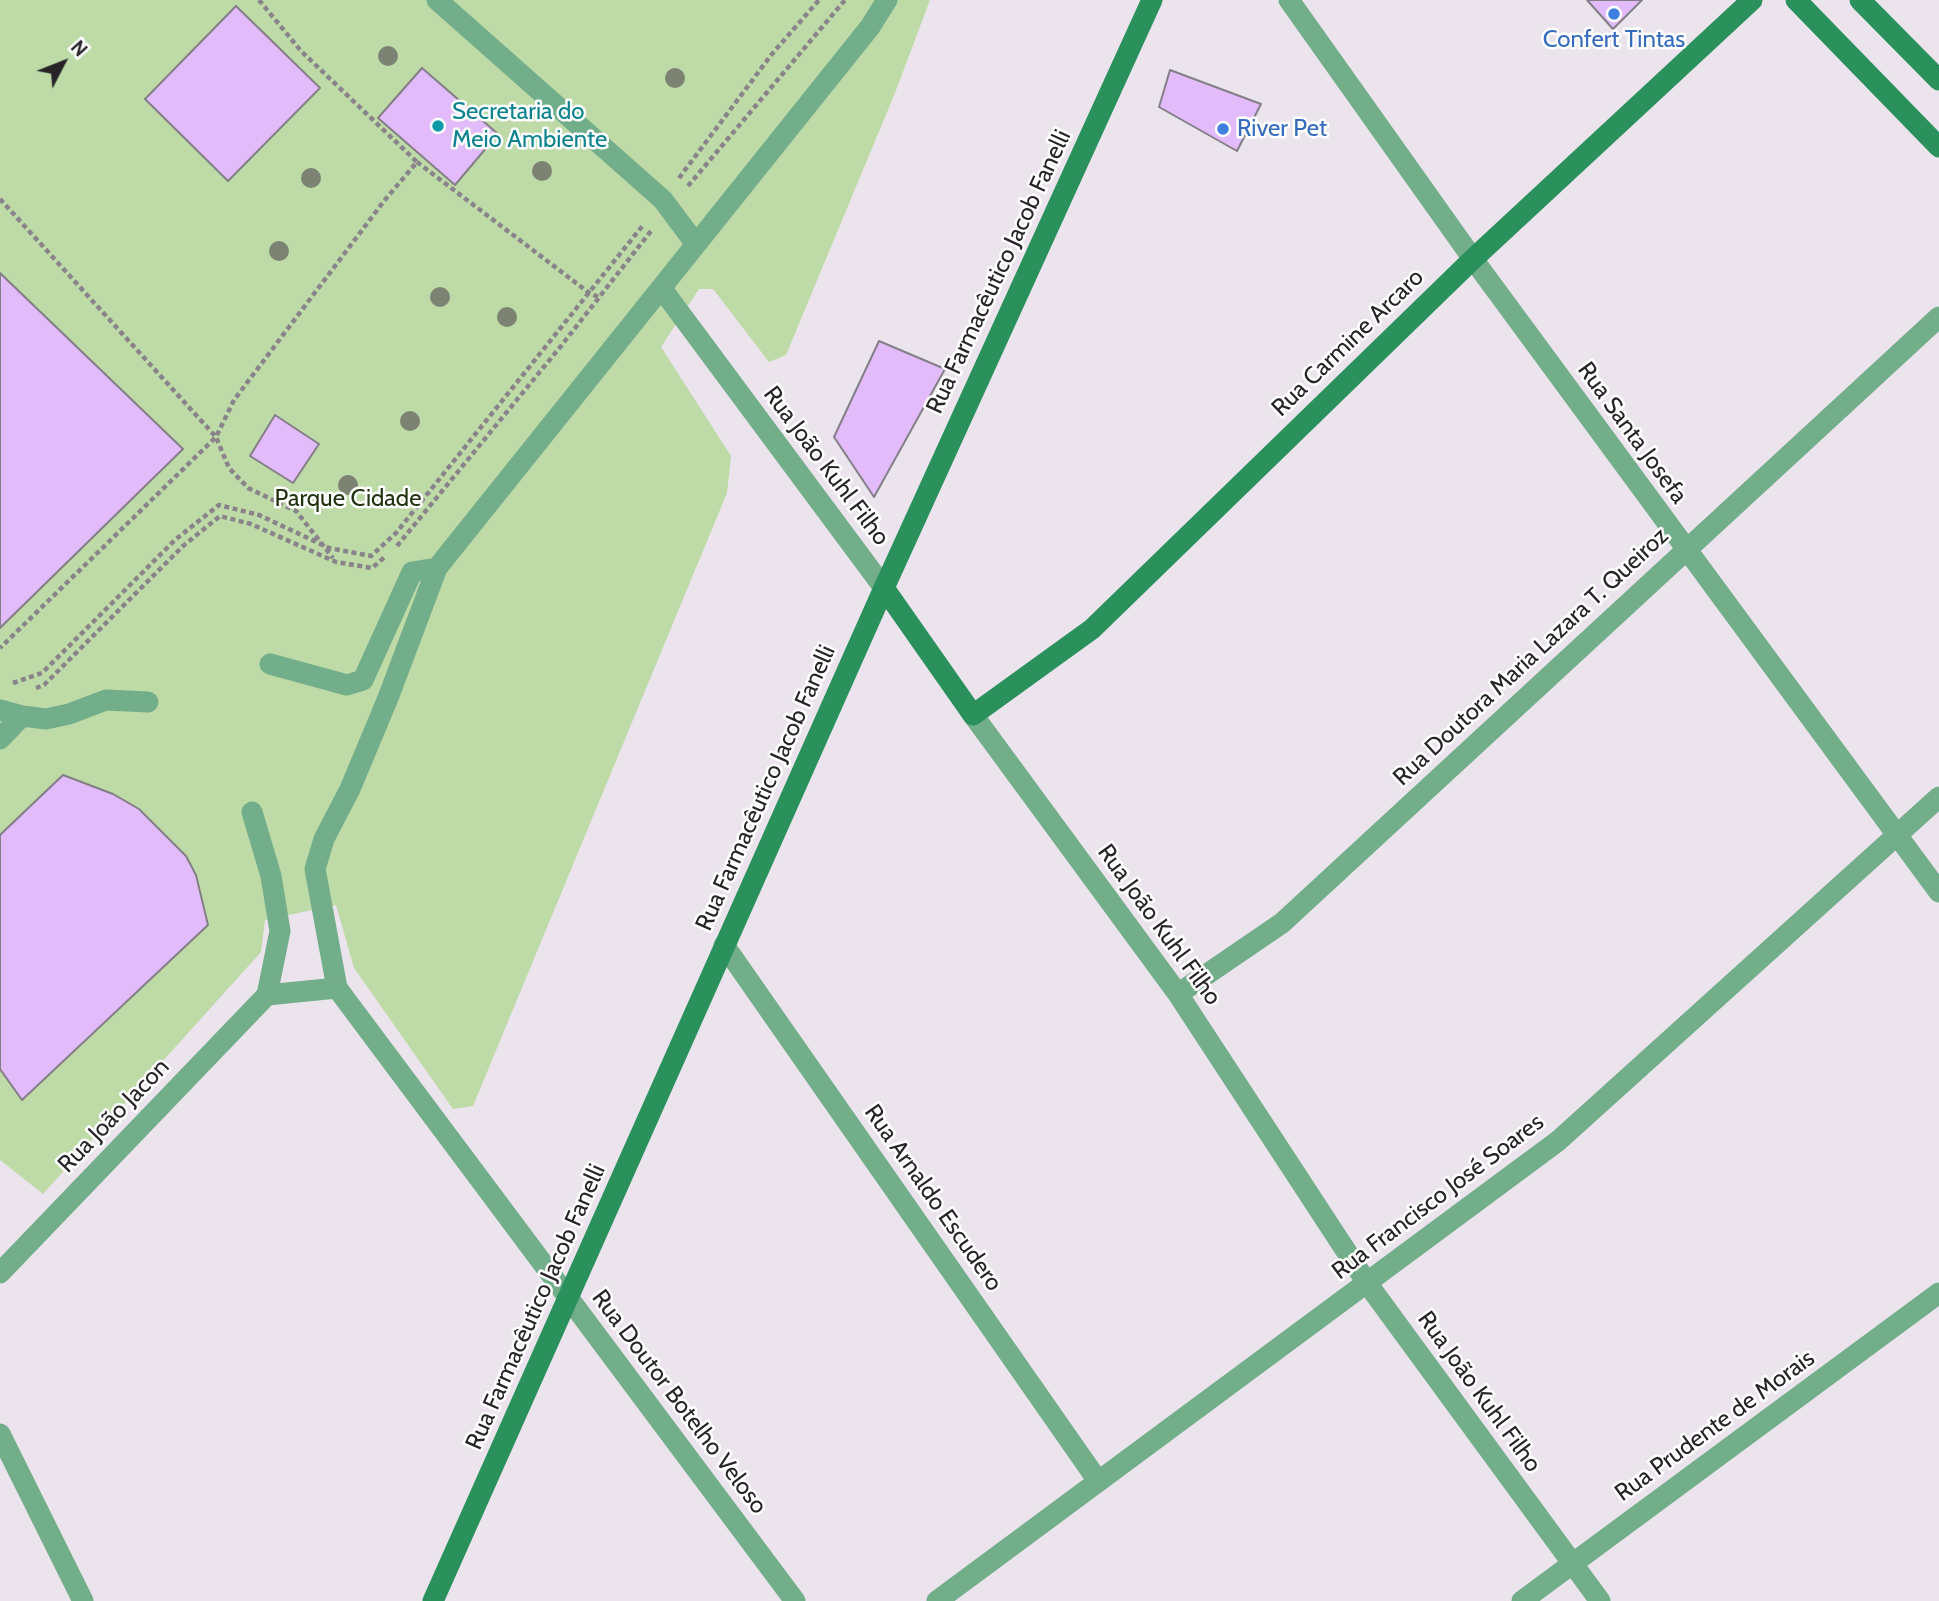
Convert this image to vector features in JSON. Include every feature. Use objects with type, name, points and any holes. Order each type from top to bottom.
[{"type":"main road","name":"Rua Farmacêutico Jacob Fanelli","points":[[433,1601],[884,588],[1152,0]]},
{"type":"main road","name":"Rua Carmine Arcaro","points":[[974,715],[1092,629],[1473,259],[1752,0]]},
{"type":"main road","points":[[1796,0],[1939,147]]},
{"type":"main road","points":[[1860,0],[1939,80]]},
{"type":"main road","name":"Rua João Kuhl Filho","points":[[884,588],[974,715]]},
{"type":"street","points":[[437,0],[666,204],[695,243]]},
{"type":"street","points":[[252,812],[271,876],[280,931],[267,995],[337,988],[315,869],[344,782],[388,698],[437,568],[870,27],[887,0]]},
{"type":"street","name":"Rua Santa Josefa","points":[[1289,0],[1473,259],[1939,892]]},
{"type":"street","name":"Rua João Kuhl Filho","points":[[662,289],[884,588]]},
{"type":"street","name":"Rua Doutora Maria Lazara T. Queiroz","points":[[1178,993],[1282,923],[1939,317]]},
{"type":"street","points":[[270,664],[347,685],[363,680],[412,572],[437,568]]},
{"type":"street","points":[[0,710],[46,719],[69,714],[106,700],[148,702]]},
{"type":"street","name":"Rua João Kuhl Filho","points":[[974,715],[1178,993],[1367,1283],[1600,1601]]},
{"type":"street","points":[[0,739],[22,716]]},
{"type":"street","name":"Rua Francisco José Soares","points":[[937,1601],[1558,1140],[1939,797]]},
{"type":"street","name":"Rua Arnaldo Escudero","points":[[724,945],[1098,1481]]},
{"type":"street","name":"Rua Doutor Botelho Veloso","points":[[337,988],[795,1601]]},
{"type":"street","name":"Rua João Jacon","points":[[0,1273],[267,995]]},
{"type":"street","name":"Rua Prudente de Morais","points":[[1522,1601],[1939,1293]]},
{"type":"street","points":[[0,1434],[83,1601]]},
{"type":"path","points":[[259,0],[301,51],[417,162],[588,292],[600,298]]},
{"type":"path","points":[[33,689],[44,685],[183,546],[220,516],[251,524],[336,562],[372,568],[400,543],[600,298],[772,54],[819,0]]},
{"type":"path","points":[[11,684],[42,673],[176,539],[219,505],[259,515],[322,545],[370,556],[396,533],[588,292],[845,0]]},
{"type":"path","points":[[0,648],[216,437],[241,391],[384,201],[417,162]]},
{"type":"path","points":[[0,199],[216,437],[229,468],[248,488],[296,511],[336,562]]},
{"type":"green space","name":"Parque Cidade","points":[[0,0],[930,0],[895,93],[786,355],[769,362],[713,289],[699,289],[661,347],[731,456],[727,493],[473,1106],[453,1109],[354,968],[336,905],[265,920],[261,952],[43,1194],[0,1160]]},
{"type":"building","name":"Confert Tintas","points":[[1587,0],[1642,0],[1613,29]]},
{"type":"building","points":[[236,6],[320,88],[228,181],[145,99]]},
{"type":"building","name":"Secretaria do Meio Ambiente","points":[[422,68],[498,134],[455,185],[378,118]]},
{"type":"building","name":"River Pet","points":[[1170,70],[1261,104],[1237,151],[1159,107]]},
{"type":"building","points":[[0,273],[183,449],[0,628]]},
{"type":"building","points":[[879,341],[945,369],[874,497],[834,437]]},
{"type":"building","points":[[275,415],[319,444],[293,483],[250,456]]},
{"type":"building","points":[[63,775],[113,794],[139,809],[186,856],[196,875],[208,925],[22,1100],[0,1069],[0,835]]},
{"type":"place","name":"Confert Tintas","points":[[1614,14]]},
{"type":"place","name":"Secretaria do Meio Ambiente","points":[[438,126]]},
{"type":"place","name":"River Pet","points":[[1223,129]]}]
